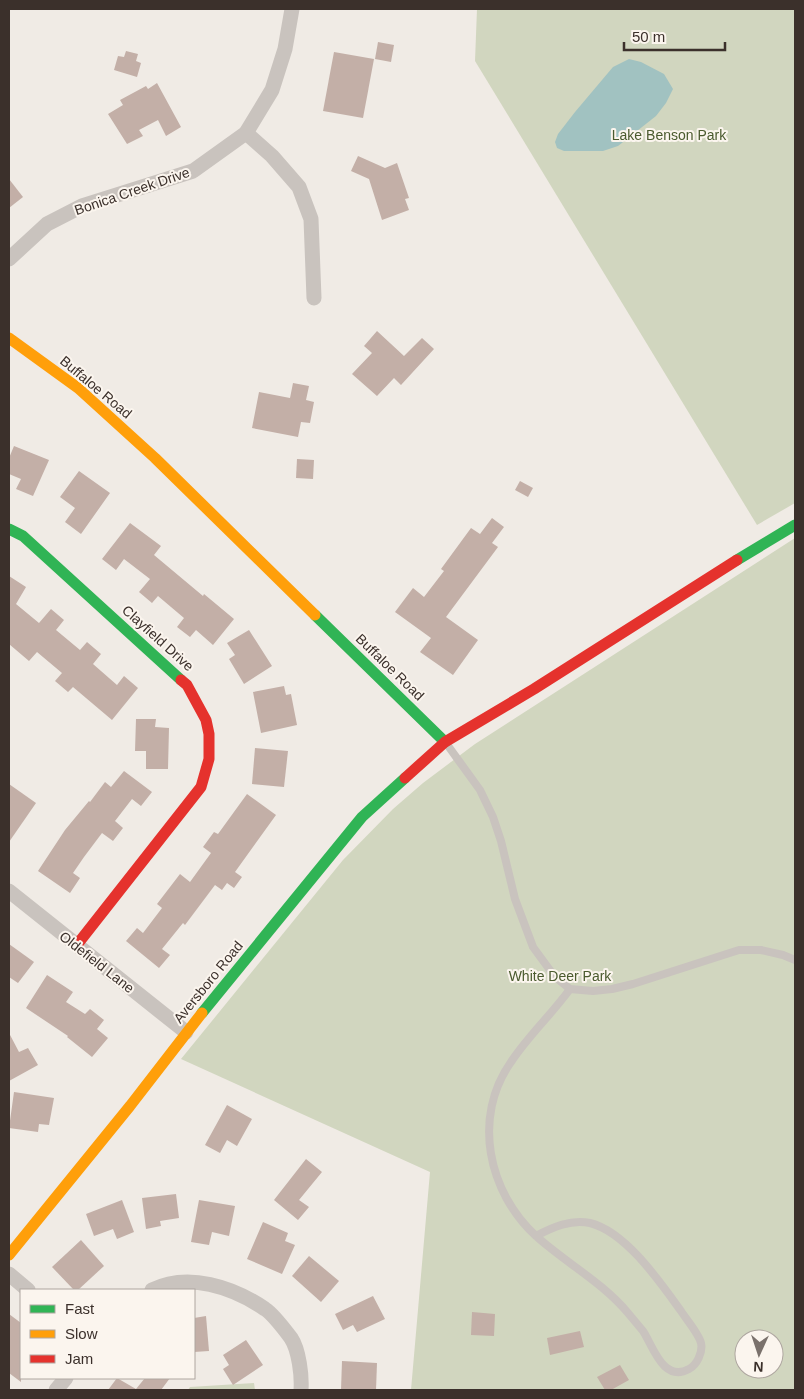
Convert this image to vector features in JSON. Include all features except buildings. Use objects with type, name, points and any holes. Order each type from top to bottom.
[{"type":"street","name":"Bonica Creek Drive","points":[[9,259],[47,224],[82,206],[193,171],[246,133],[272,90],[285,49],[292,9]]},
{"type":"street","points":[[246,133],[272,156],[299,187],[311,219],[314,298]]},
{"type":"street","name":"Buffaloe Road","points":[[9,338],[78,388],[155,458],[445,742]]},
{"type":"street","points":[[445,742],[550,679],[721,569],[795,524]]},
{"type":"street","name":"Clayfield Drive","points":[[9,529],[24,536],[187,685],[206,720],[209,734],[210,759],[201,787],[76,946]]},
{"type":"street","name":"Aversboro Road","points":[[9,1255],[130,1106],[186,1032],[362,817],[445,742]]},
{"type":"street","name":"Oldefield Lane","points":[[9,891],[186,1032]]},
{"type":"street","points":[[9,1274],[27,1289]]},
{"type":"street","points":[[154,1289],[162,1285],[192,1282],[230,1290],[267,1310],[292,1339],[302,1374],[302,1390]]},
{"type":"street","points":[[56,1390],[65,1379]]},
{"type":"lane","points":[[445,742],[480,790],[493,818],[501,841],[515,900],[533,947],[556,977],[570,989],[593,991],[619,988],[739,950],[761,950],[795,960]]},
{"type":"lane","points":[[536,1236],[554,1226],[576,1222],[590,1223],[605,1229],[653,1272],[688,1321],[701,1342],[700,1354],[695,1363],[690,1369],[681,1371],[670,1370],[662,1364],[642,1330],[615,1297],[536,1236],[512,1209],[498,1179],[489,1151],[488,1134],[492,1101],[510,1062],[570,989]]},
{"type":"green space","name":"Lake Benson Park","points":[[477,9],[795,9],[795,503],[757,525],[475,61]]},
{"type":"green space","name":"White Deer Park","points":[[795,538],[795,1390],[411,1390],[430,1172],[181,1059],[343,860],[393,809],[423,783],[475,744]]},
{"type":"green space","points":[[254,1383],[255,1390],[188,1390],[190,1387]]},
{"type":"water","points":[[629,59],[641,62],[664,74],[673,89],[666,103],[656,116],[618,146],[603,151],[564,151],[557,148],[555,142],[558,134],[575,112],[613,67]]},
{"type":"traffic: fast","points":[[737,560],[795,525]]},
{"type":"traffic: fast","points":[[9,529],[23,536],[181,680]]},
{"type":"traffic: fast","points":[[315,615],[445,742]]},
{"type":"traffic: fast","points":[[202,1013],[362,817],[405,778]]},
{"type":"traffic: slow","points":[[9,338],[78,388],[155,458],[315,615]]},
{"type":"traffic: slow","points":[[9,1255],[130,1106],[202,1013]]},
{"type":"traffic: jam","points":[[405,778],[445,742],[534,689],[737,560]]},
{"type":"traffic: jam","points":[[76,946],[201,787],[209,759],[209,734],[206,720],[187,685],[181,680]]}]
